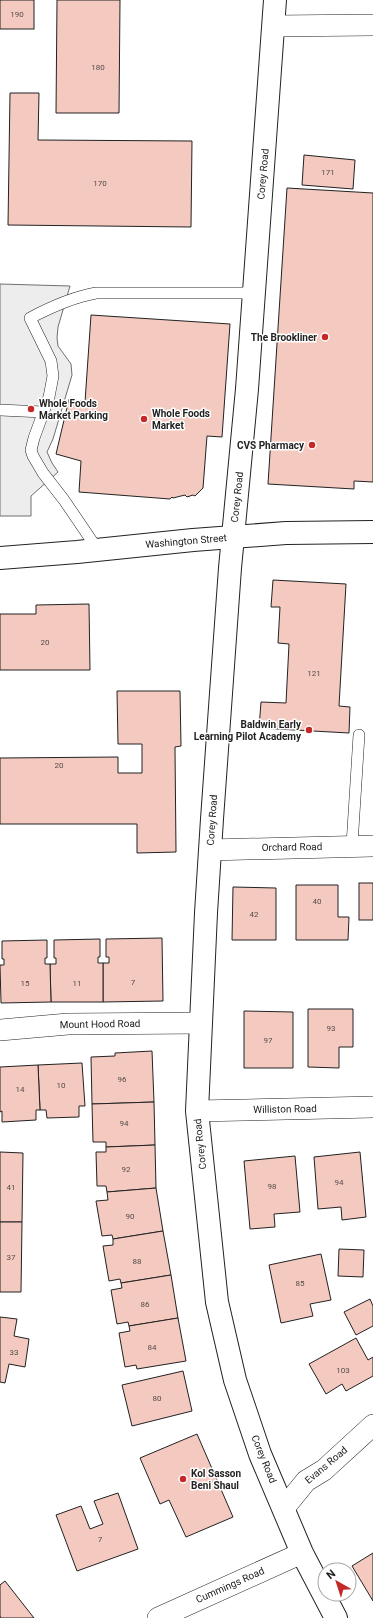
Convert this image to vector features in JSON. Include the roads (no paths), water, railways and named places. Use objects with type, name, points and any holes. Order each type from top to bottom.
[{"type":"street","name":"Corey Road","points":[[275,0],[247,389],[233,536],[210,850],[197,1111],[217,1302],[235,1380],[260,1454],[302,1553],[336,1618]]},
{"type":"street","points":[[274,26],[373,25]]},
{"type":"street","name":"Washington Street","points":[[0,558],[98,550],[233,536],[286,533],[373,532]]},
{"type":"street","name":"Orchard Road","points":[[210,850],[352,845],[373,846]]},
{"type":"street","name":"Mount Hood Road","points":[[0,1030],[76,1024],[201,1023]]},
{"type":"street","name":"Williston Road","points":[[197,1111],[373,1107]]},
{"type":"street","name":"Evans Road","points":[[284,1508],[306,1481],[324,1470],[373,1426]]},
{"type":"street","name":"Cummings Road","points":[[158,1618],[302,1553]]},
{"type":"lane","points":[[98,550],[64,500],[43,473],[33,456],[32,444],[52,387],[52,366],[47,350],[30,318],[56,305],[80,296],[96,293],[254,293]]},
{"type":"lane","points":[[0,410],[43,412]]},
{"type":"lane","points":[[352,845],[359,734]]},
{"type":"place","name":"The Brookliner","points":[[325,337]]},
{"type":"place","name":"Whole Foods Market Parking","points":[[31,409]]},
{"type":"place","name":"Whole Foods Market","points":[[144,419]]},
{"type":"place","name":"CVS Pharmacy","points":[[312,445]]},
{"type":"place","name":"Baldwin Early Learning Pilot Academy","points":[[309,730]]},
{"type":"place","name":"Kol Sasson Beni Shaul","points":[[183,1479]]}]
